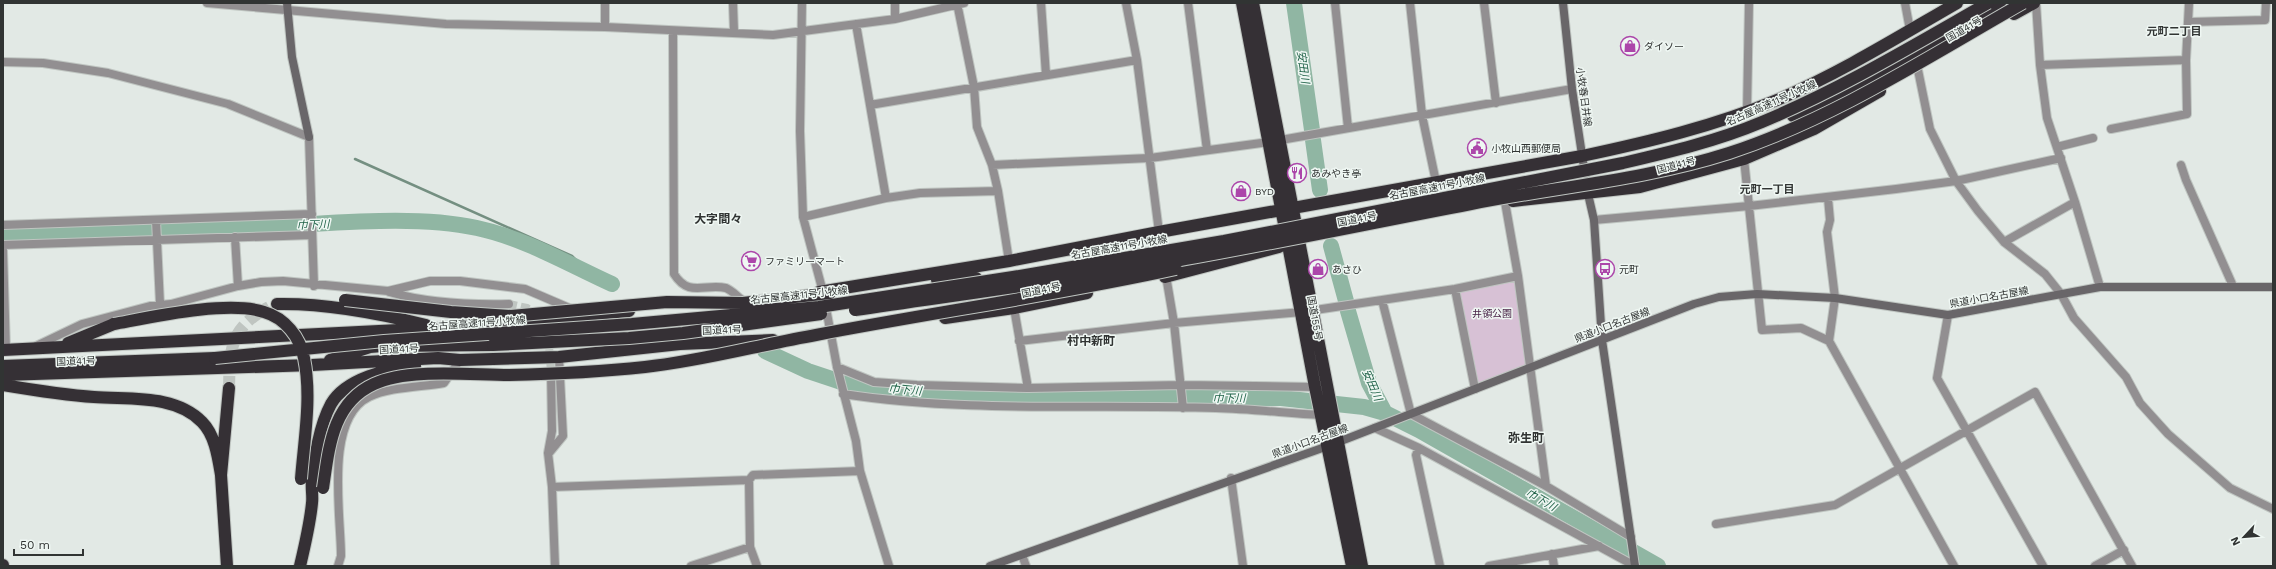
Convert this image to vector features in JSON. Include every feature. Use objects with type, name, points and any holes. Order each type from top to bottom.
[{"type":"highway","name":"国道155号","points":[[1242,3],[1274,141]]},
{"type":"highway","name":"国道155号","points":[[1253,3],[1274,141],[1307,311],[1320,392],[1362,566]]},
{"type":"highway","name":"国道41号","points":[[5,350],[439,328],[587,316],[823,292],[1009,262],[1159,232],[1647,143],[1778,100],[1852,63],[1956,3]]},
{"type":"highway","name":"名古屋高速11号小牧線","points":[[3,366],[215,358],[384,340],[632,324],[820,307],[1013,277],[1305,226],[1623,163],[1683,149],[1749,127],[1799,105],[1859,75],[1988,3]]},
{"type":"highway","points":[[312,365],[370,347],[493,345],[629,338],[683,333],[946,297],[1148,266],[1540,190],[1677,161],[1742,140],[1879,73],[2000,3]]},
{"type":"highway","points":[[1540,190],[1626,178],[1685,165],[1729,153],[1768,138],[1868,90],[2023,3]]},
{"type":"highway","name":"国道41号","points":[[3,375],[312,365],[438,358],[460,360],[558,357],[680,344],[832,338],[927,320],[1014,308],[1166,276],[1294,243],[1505,202],[1588,194],[1640,187],[1744,160],[1814,129],[2035,3]]},
{"type":"highway","points":[[313,501],[323,488],[330,441],[335,426],[343,411],[358,393],[388,378],[415,375],[568,374],[671,364],[816,335],[1086,289],[1195,264],[1226,251]]},
{"type":"highway","points":[[439,328],[397,318],[322,306],[273,305],[292,299],[310,298],[345,300],[451,312],[531,316],[589,307],[667,302],[761,302],[932,280],[1013,277]]},
{"type":"highway","points":[[57,347],[114,324],[188,312],[240,308],[266,312],[285,324],[294,334],[301,347],[306,371],[307,396],[302,479],[313,501]]},
{"type":"highway","points":[[300,566],[313,501],[312,483],[321,431],[332,403],[343,391],[368,378],[407,367],[432,364],[438,358]]},
{"type":"highway","points":[[3,385],[86,396],[150,400],[181,408],[193,414],[209,432],[221,476]]},
{"type":"highway","points":[[227,566],[224,541],[221,476],[229,388]]},
{"type":"highway","name":"国道155号","points":[[1333,444],[1352,566]]},
{"type":"highway","points":[[222,566],[224,541]]},
{"type":"main road","name":"小牧春日井線","points":[[1563,3],[1572,89],[1588,194],[1594,220],[1602,340],[1635,566]]},
{"type":"main road","points":[[287,6],[292,57],[309,137]]},
{"type":"main road","name":"県道小口名古屋線","points":[[990,566],[1231,478],[1333,444],[1694,304],[1719,297],[1757,294],[1835,298],[1948,315],[2100,287],[2273,287]]},
{"type":"street","points":[[207,3],[287,6],[446,24],[605,27],[773,34],[802,32],[894,18],[959,4],[974,87],[977,127],[992,165],[998,191],[1009,262]]},
{"type":"street","points":[[605,27],[606,3]]},
{"type":"street","points":[[733,3],[734,32]]},
{"type":"street","points":[[802,3],[800,131],[803,217],[823,292],[837,367],[856,441],[860,471],[889,566]]},
{"type":"street","points":[[894,3],[894,18]]},
{"type":"street","points":[[1041,3],[1046,75]]},
{"type":"street","points":[[1126,3],[1137,60],[1159,232]]},
{"type":"street","points":[[1188,3],[1208,150]]},
{"type":"street","points":[[1335,3],[1348,128]]},
{"type":"street","points":[[1410,3],[1422,115],[1436,182]]},
{"type":"street","points":[[1484,3],[1496,103]]},
{"type":"street","points":[[1747,111],[1749,3]]},
{"type":"street","points":[[1905,3],[1910,30]]},
{"type":"street","points":[[2035,3],[2046,118],[2076,202],[2100,287]]},
{"type":"street","points":[[2111,129],[2187,114],[2186,60],[2189,3]]},
{"type":"street","points":[[2189,22],[2265,20],[2266,3]]},
{"type":"street","points":[[856,24],[886,198]]},
{"type":"street","points":[[673,31],[674,274],[680,283],[696,290],[726,288],[741,300]]},
{"type":"street","points":[[870,105],[1137,60]]},
{"type":"street","points":[[2040,65],[2186,60]]},
{"type":"street","points":[[3,62],[43,63],[108,74],[228,104],[309,137],[314,286]]},
{"type":"street","points":[[1918,70],[1930,129],[1956,181],[2004,242],[2045,274],[2061,294],[2074,318],[2126,377],[2140,403],[2168,434],[2230,488],[2273,509]]},
{"type":"street","points":[[992,165],[1150,158],[1274,141],[1572,89]]},
{"type":"street","points":[[2056,147],[2093,138]]},
{"type":"street","points":[[1594,220],[1828,198],[1956,181],[2061,158]]},
{"type":"street","points":[[1744,160],[1762,330],[1801,328],[1829,341],[1954,566]]},
{"type":"street","points":[[2181,165],[2186,180],[2233,286]]},
{"type":"street","points":[[803,217],[886,198],[920,193],[998,191]]},
{"type":"street","points":[[1828,198],[1830,220],[1827,232],[1835,298],[1829,341]]},
{"type":"street","points":[[1505,202],[1518,276],[1546,486]]},
{"type":"street","points":[[2004,242],[2076,202]]},
{"type":"street","points":[[3,226],[312,214]]},
{"type":"street","points":[[156,220],[160,304]]},
{"type":"street","points":[[3,245],[312,235]]},
{"type":"street","points":[[235,237],[238,286]]},
{"type":"street","points":[[3,250],[5,350]]},
{"type":"street","points":[[1166,276],[1174,323],[1182,387],[1183,408]]},
{"type":"street","points":[[1019,341],[1174,323],[1307,311],[1455,289],[1518,276]]},
{"type":"street","points":[[32,348],[82,324],[160,304],[171,304],[238,286],[283,281],[314,286],[388,291],[413,299],[470,305],[509,304]]},
{"type":"street","points":[[388,291],[430,281],[482,283],[525,289],[587,316]]},
{"type":"street","points":[[1455,289],[1475,389]]},
{"type":"street","points":[[1382,300],[1411,414],[1546,486],[1631,537]]},
{"type":"street","points":[[1014,308],[1028,388]]},
{"type":"street","points":[[1948,315],[1937,378],[2043,566]]},
{"type":"street","points":[[548,453],[562,436],[558,357]]},
{"type":"street","points":[[338,566],[341,549],[339,447],[346,424],[353,411],[369,397],[379,393],[444,384],[460,360]]},
{"type":"street","points":[[837,367],[874,382],[1028,388],[1182,387],[1320,392]]},
{"type":"street","points":[[551,372],[552,431],[548,453],[552,487],[555,566]]},
{"type":"street","points":[[1716,524],[1835,505],[2035,392],[2132,566]]},
{"type":"street","points":[[844,394],[936,404],[1028,407],[1215,408],[1324,412]]},
{"type":"street","points":[[1375,428],[1419,448],[1635,566]]},
{"type":"street","points":[[1419,448],[1416,455],[1440,566]]},
{"type":"street","points":[[757,566],[750,547],[749,480],[753,475],[860,471]]},
{"type":"street","points":[[1231,478],[1243,566]]},
{"type":"street","points":[[552,487],[749,480]]},
{"type":"street","points":[[1489,566],[1599,546]]},
{"type":"street","points":[[691,566],[750,547]]},
{"type":"street","points":[[2095,566],[2124,550]]},
{"type":"street","points":[[1552,554],[1554,566]]},
{"type":"street","points":[[1022,555],[1026,566]]},
{"type":"green space","name":"井領公園","points":[[1518,276],[1531,367],[1475,389],[1455,289]]},
{"type":"waterway","name":"安田川","points":[[1294,3],[1312,130]]},
{"type":"waterway","name":"安田川","points":[[1313,140],[1320,190]]},
{"type":"waterway","points":[[355,159],[572,256],[590,274]]},
{"type":"waterway","name":"巾下川","points":[[3,236],[209,229],[378,221],[429,222],[477,228],[512,238],[546,252],[612,284]]},
{"type":"waterway","name":"安田川","points":[[1331,246],[1346,301]]},
{"type":"waterway","name":"安田川","points":[[1348,311],[1369,383],[1385,413]]},
{"type":"waterway","name":"巾下川","points":[[765,351],[808,371],[838,381],[902,391],[1044,397],[1281,398],[1364,407],[1385,413],[1419,430],[1658,566]]},
{"type":"tunnel","points":[[509,304],[527,308],[536,315]]},
{"type":"tunnel","points":[[229,388],[230,361],[232,350],[239,331],[246,323],[269,307]]},
{"type":"tunnel","points":[[543,326],[549,346],[551,372]]},
{"type":"place","name":"ダイソー","points":[[1630,46]]},
{"type":"place","name":"小牧山西郵便局","points":[[1477,148]]},
{"type":"place","name":"あみやき亭","points":[[1297,173]]},
{"type":"place","name":"BYD","points":[[1241,191]]},
{"type":"place","name":"ファミリーマート","points":[[751,261]]},
{"type":"place","name":"あさひ","points":[[1318,269]]},
{"type":"place","name":"元町","points":[[1605,269]]},
{"type":"district","name":"元町二丁目","points":[[2174,31]]},
{"type":"district","name":"元町一丁目","points":[[1767,189]]},
{"type":"district","name":"大字間々","points":[[718,219]]},
{"type":"district","name":"村中新町","points":[[1091,341]]},
{"type":"district","name":"弥生町","points":[[1526,438]]}]
